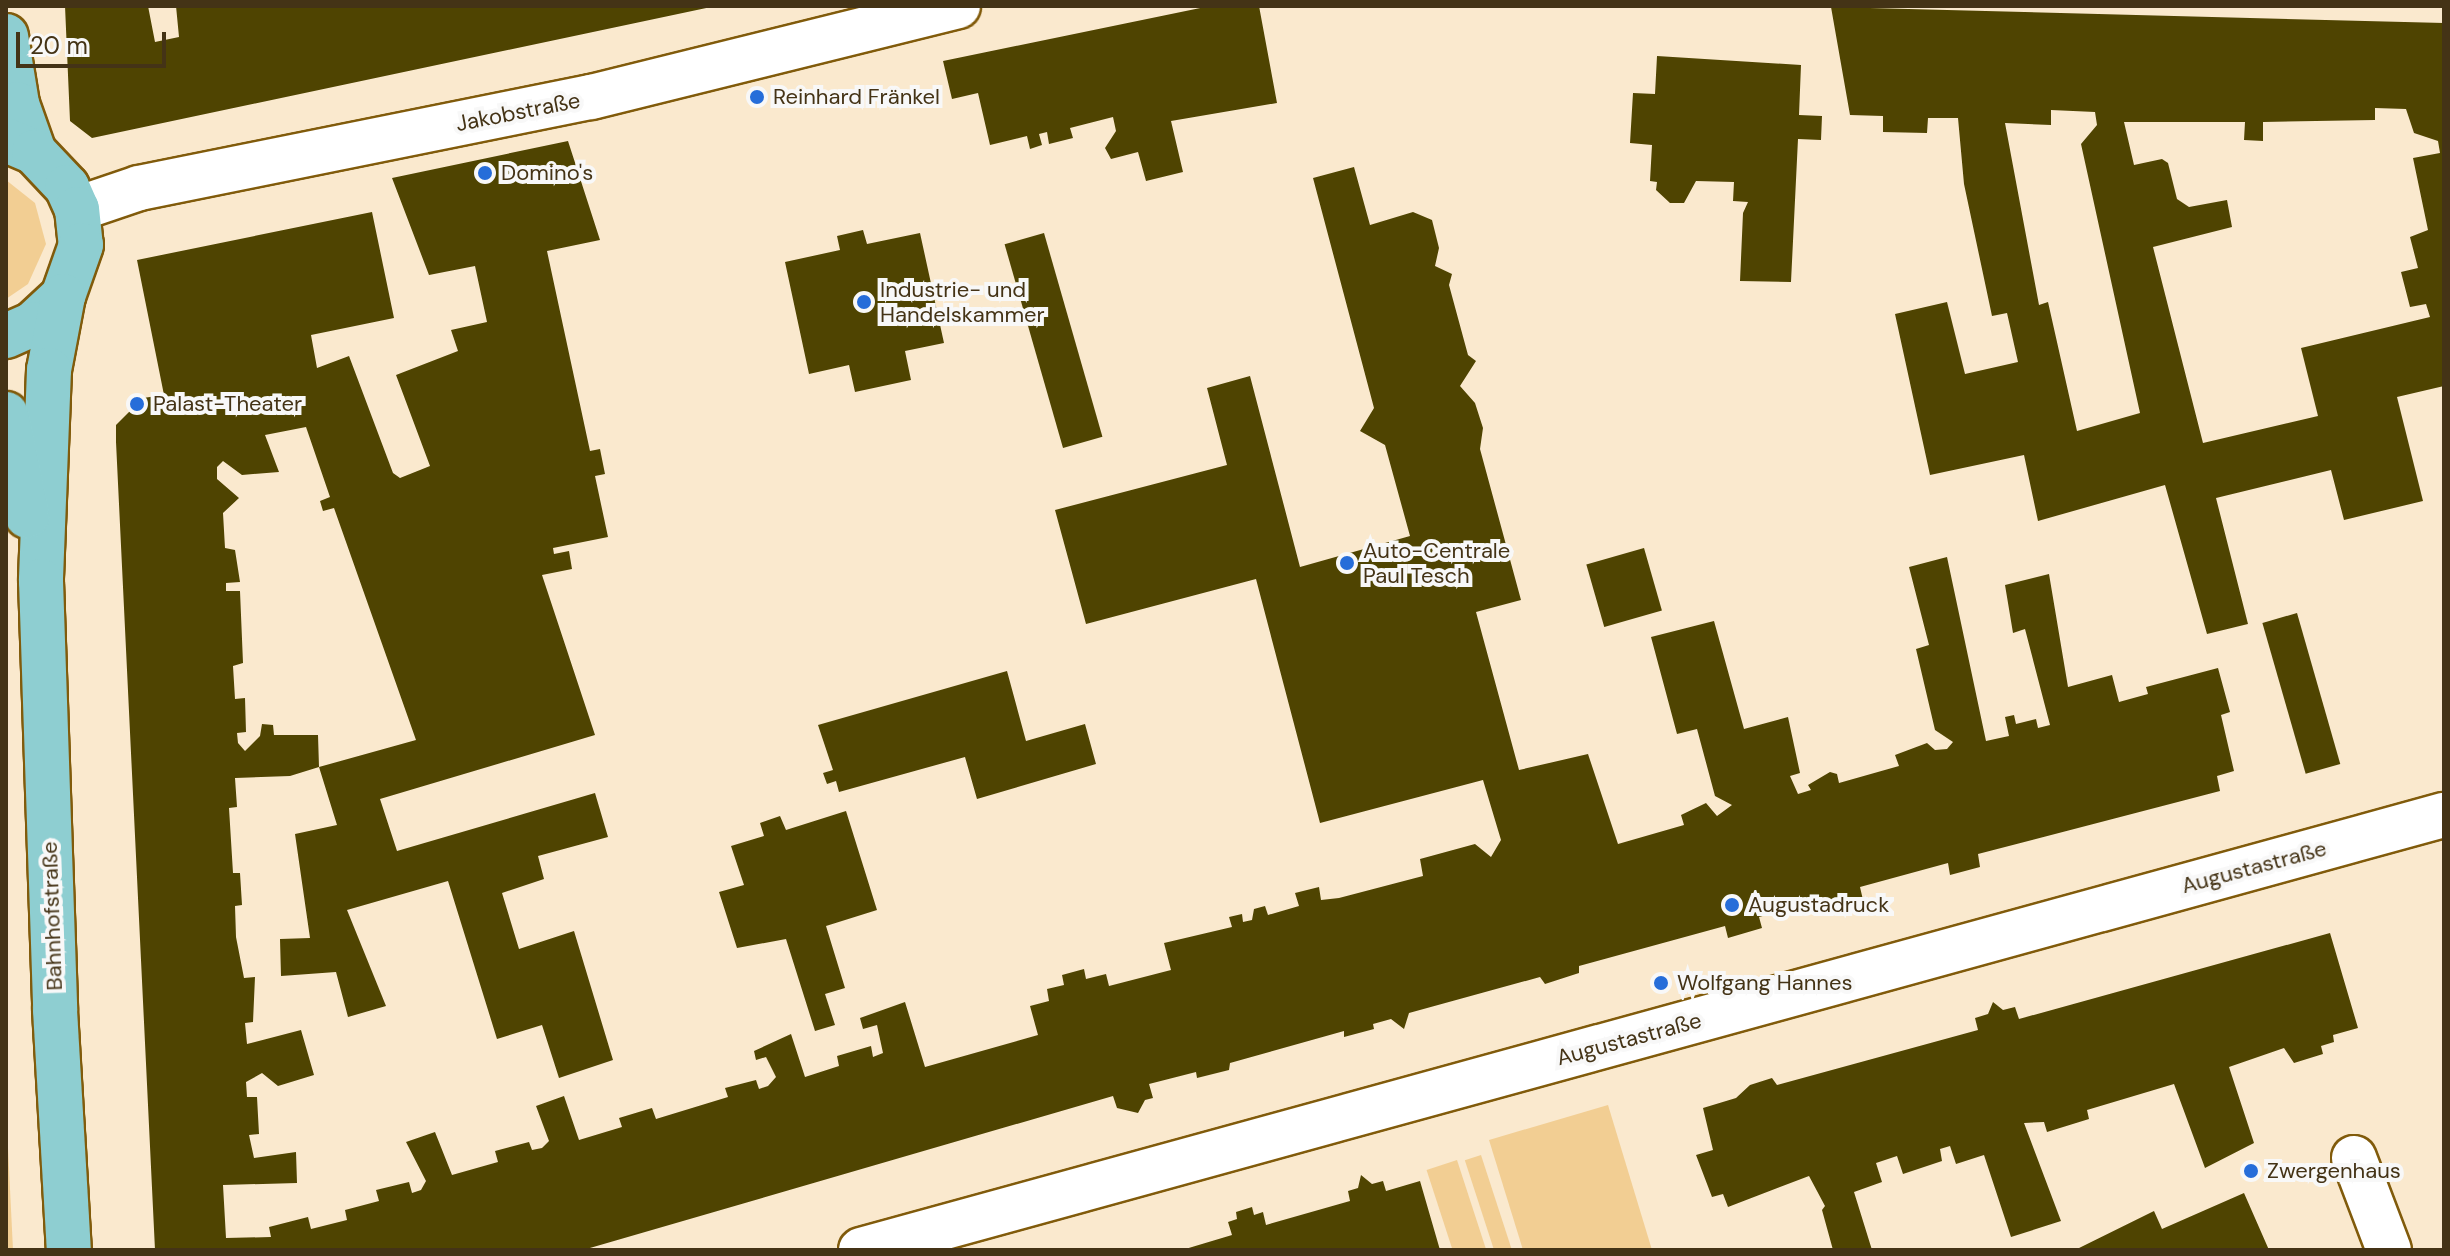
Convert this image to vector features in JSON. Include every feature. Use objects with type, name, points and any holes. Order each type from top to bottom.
[{"type":"main road","name":"Bahnhofstraße","points":[[6,36],[20,146],[53,167],[77,209],[78,263],[63,296],[48,383],[41,581],[55,1010],[69,1250]]},
{"type":"main road","name":"Bahnhofstraße","points":[[6,336],[33,324],[63,296]]},
{"type":"main road","name":"Bahnhofstraße","points":[[6,414],[41,581]]},
{"type":"street","name":"Jakobstraße","points":[[77,209],[139,188],[591,97],[958,6]]},
{"type":"street","name":"Augustastraße","points":[[861,1250],[2444,815]]},
{"type":"street","points":[[2354,1158],[2389,1250]]},
{"type":"shaded area","points":[[6,180],[35,203],[46,244],[28,284],[6,299]]},
{"type":"shaded area","points":[[1608,1105],[1652,1250],[1523,1250],[1489,1140]]},
{"type":"shaded area","points":[[6,1107],[13,1250],[6,1250]]},
{"type":"shaded area","points":[[1481,1155],[1512,1250],[1494,1250],[1465,1160]]},
{"type":"shaded area","points":[[1457,1160],[1486,1250],[1453,1250],[1427,1170]]},
{"type":"building","points":[[65,6],[148,6],[155,42],[179,37],[176,6],[711,7],[92,138],[70,121]]},
{"type":"building","points":[[1210,6],[1259,6],[1277,103],[1171,121],[1183,172],[1146,181],[1138,152],[1111,159],[1105,148],[1116,131],[1113,117],[1070,128],[1073,138],[1049,144],[1047,132],[1039,134],[1042,145],[1030,149],[1027,136],[990,145],[978,93],[952,99],[943,61]]},
{"type":"building","points":[[1831,7],[2444,23],[2444,386],[2397,397],[2423,501],[2344,520],[2331,470],[2216,498],[2248,624],[2207,634],[2165,485],[2038,521],[2024,455],[1930,475],[1895,314],[1947,302],[1965,374],[2018,362],[2007,313],[1992,316],[1964,184],[1958,118],[1928,118],[1927,133],[1883,132],[1883,116],[1850,115]],"holes":[[[2375,108],[2406,109],[2414,133],[2438,141],[2440,153],[2413,158],[2428,230],[2410,237],[2418,268],[2401,272],[2410,307],[2426,304],[2430,317],[2301,348],[2318,416],[2203,443],[2153,247],[2232,227],[2227,200],[2189,207],[2177,199],[2168,163],[2162,159],[2134,165],[2124,122],[2245,122],[2244,140],[2263,141],[2263,122],[2375,120]],[[2051,110],[2095,112],[2097,125],[2081,144],[2140,413],[2077,431],[2048,302],[2039,305],[2005,123],[2051,125]]]},
{"type":"building","points":[[1657,56],[1801,65],[1799,115],[1822,116],[1821,140],[1798,139],[1791,282],[1740,281],[1743,213],[1748,202],[1733,201],[1734,182],[1696,181],[1684,203],[1670,203],[1656,190],[1657,182],[1650,181],[1652,145],[1630,143],[1633,93],[1655,94]]},
{"type":"building","points":[[568,141],[600,240],[547,251],[590,451],[600,449],[605,474],[595,476],[608,537],[553,548],[554,554],[569,551],[572,569],[542,575],[595,735],[380,799],[397,851],[595,793],[608,837],[538,856],[544,879],[502,893],[519,949],[574,931],[613,1060],[559,1078],[542,1025],[497,1039],[448,881],[347,910],[386,1006],[348,1017],[336,972],[281,976],[280,939],[310,938],[295,834],[337,825],[319,767],[290,776],[235,778],[237,807],[229,808],[233,873],[240,873],[242,905],[235,906],[236,937],[244,978],[255,977],[253,1022],[245,1023],[247,1044],[301,1030],[314,1075],[278,1086],[262,1073],[246,1082],[247,1097],[257,1097],[259,1134],[249,1135],[254,1158],[296,1152],[297,1183],[223,1185],[226,1238],[271,1237],[269,1227],[308,1217],[311,1229],[347,1220],[345,1210],[379,1201],[376,1190],[409,1182],[412,1193],[421,1190],[426,1181],[406,1142],[435,1132],[452,1175],[498,1162],[495,1151],[529,1142],[532,1150],[542,1148],[549,1141],[536,1106],[564,1096],[579,1140],[622,1127],[619,1118],[652,1108],[656,1119],[728,1097],[725,1088],[756,1080],[759,1089],[768,1086],[776,1077],[766,1057],[756,1060],[754,1051],[791,1034],[805,1077],[839,1066],[837,1056],[871,1046],[873,1057],[883,1053],[877,1025],[863,1029],[860,1018],[905,1002],[925,1067],[1038,1035],[1030,1006],[1049,1001],[1047,989],[1064,985],[1062,975],[1084,969],[1086,979],[1106,974],[1109,986],[1171,970],[1164,943],[1232,927],[1229,917],[1242,914],[1243,922],[1252,920],[1254,909],[1265,906],[1268,915],[1299,906],[1295,893],[1319,887],[1321,900],[1339,898],[1423,876],[1420,859],[1475,844],[1491,857],[1501,840],[1483,780],[1320,823],[1256,579],[1086,624],[1055,510],[1227,465],[1207,388],[1250,376],[1300,567],[1410,536],[1385,445],[1360,431],[1374,408],[1313,178],[1354,167],[1370,225],[1413,212],[1432,220],[1439,248],[1435,266],[1452,274],[1449,285],[1468,355],[1476,361],[1460,386],[1475,403],[1483,428],[1480,449],[1521,600],[1476,612],[1519,770],[1588,754],[1618,844],[1684,825],[1681,815],[1706,803],[1717,816],[1732,805],[1715,796],[1697,729],[1677,734],[1651,637],[1714,621],[1744,729],[1788,717],[1800,773],[1790,776],[1798,794],[1811,790],[1808,785],[1830,772],[1837,774],[1839,783],[1899,766],[1895,755],[1927,743],[1935,750],[1947,749],[1953,742],[1935,730],[1916,649],[1929,645],[1909,567],[1947,557],[1986,741],[2009,736],[2005,717],[2014,715],[2016,724],[2036,719],[2038,728],[2050,725],[2025,629],[2013,633],[2005,585],[2049,574],[2068,687],[2112,675],[2119,702],[2148,694],[2146,687],[2218,668],[2230,712],[2221,715],[2234,771],[2217,776],[2220,791],[1978,854],[1980,867],[1950,875],[1948,863],[1860,887],[1863,900],[1831,909],[1828,898],[1759,917],[1762,928],[1728,938],[1725,926],[1579,966],[1579,973],[1545,984],[1540,977],[1409,1013],[1404,1029],[1391,1019],[1373,1024],[1374,1029],[1344,1037],[1344,1031],[1230,1063],[1229,1070],[1197,1078],[1196,1072],[1149,1084],[1153,1098],[1145,1100],[1138,1113],[1117,1108],[1113,1096],[583,1250],[155,1250],[116,425],[143,398],[164,395],[137,260],[372,212],[394,318],[311,335],[317,368],[349,356],[393,473],[400,478],[430,466],[396,375],[458,351],[451,330],[487,322],[475,266],[429,275],[392,178]],"holes":[[[306,427],[330,497],[320,501],[323,511],[334,508],[416,740],[319,767],[318,735],[274,735],[273,725],[262,724],[260,736],[245,751],[238,743],[237,733],[246,732],[245,698],[235,699],[233,666],[243,663],[240,591],[226,591],[226,583],[240,582],[235,550],[225,548],[223,513],[239,498],[217,479],[217,467],[223,461],[242,475],[279,472],[265,435]]]},
{"type":"building","name":"Industrie- und Handelskammer","points":[[863,230],[867,244],[920,233],[944,343],[905,351],[911,380],[855,392],[849,365],[809,374],[785,262],[840,250],[837,236]]},
{"type":"building","points":[[1044,233],[1102,437],[1063,448],[1005,244]]},
{"type":"building","points":[[1644,548],[1662,610],[1604,627],[1586,565]]},
{"type":"building","points":[[2297,613],[2340,764],[2306,774],[2262,623]]},
{"type":"building","points":[[1007,671],[1026,741],[1085,724],[1096,764],[977,799],[965,757],[839,792],[836,781],[827,784],[823,773],[833,770],[818,725]]},
{"type":"building","points":[[846,811],[877,910],[826,926],[845,988],[825,994],[835,1025],[815,1031],[786,939],[737,948],[719,892],[744,885],[731,846],[764,836],[760,823],[780,816],[786,830]]},
{"type":"building","points":[[2330,933],[2358,1028],[2333,1035],[2334,1042],[2321,1046],[2323,1054],[2294,1063],[2284,1048],[2229,1067],[2254,1143],[2205,1168],[2174,1084],[2087,1110],[2089,1119],[2047,1132],[2044,1122],[2024,1123],[2061,1221],[2011,1237],[1984,1155],[1956,1164],[1950,1146],[1940,1149],[1942,1161],[1903,1174],[1897,1156],[1876,1163],[1882,1182],[1854,1192],[1872,1250],[1833,1250],[1822,1210],[1825,1206],[1809,1176],[1728,1207],[1723,1194],[1712,1197],[1696,1155],[1713,1150],[1703,1108],[1736,1098],[1750,1085],[1772,1078],[1777,1085],[1978,1030],[1975,1018],[1988,1014],[1993,1002],[2003,1010],[2015,1007],[2019,1019]]},
{"type":"building","points":[[1361,1175],[1372,1184],[1383,1181],[1386,1191],[1420,1181],[1440,1250],[1182,1250],[1232,1235],[1228,1222],[1237,1219],[1236,1212],[1252,1207],[1254,1215],[1263,1212],[1266,1225],[1350,1201],[1348,1191],[1358,1188]]},
{"type":"building","points":[[2244,1193],[2269,1250],[2075,1250],[2154,1211],[2162,1229]]},
{"type":"place","name":"Reinhard Fränkel","points":[[757,97]]},
{"type":"place","name":"Domino's","points":[[485,173]]},
{"type":"place","name":"Industrie- und Handelskammer","points":[[864,302]]},
{"type":"place","name":"Palast-Theater","points":[[137,404]]},
{"type":"place","name":"Auto-Centrale Paul Tesch","points":[[1347,563]]},
{"type":"place","name":"Augustadruck","points":[[1732,905]]},
{"type":"place","name":"Wolfgang Hannes","points":[[1661,983]]},
{"type":"place","name":"Zwergenhaus","points":[[2251,1171]]}]
